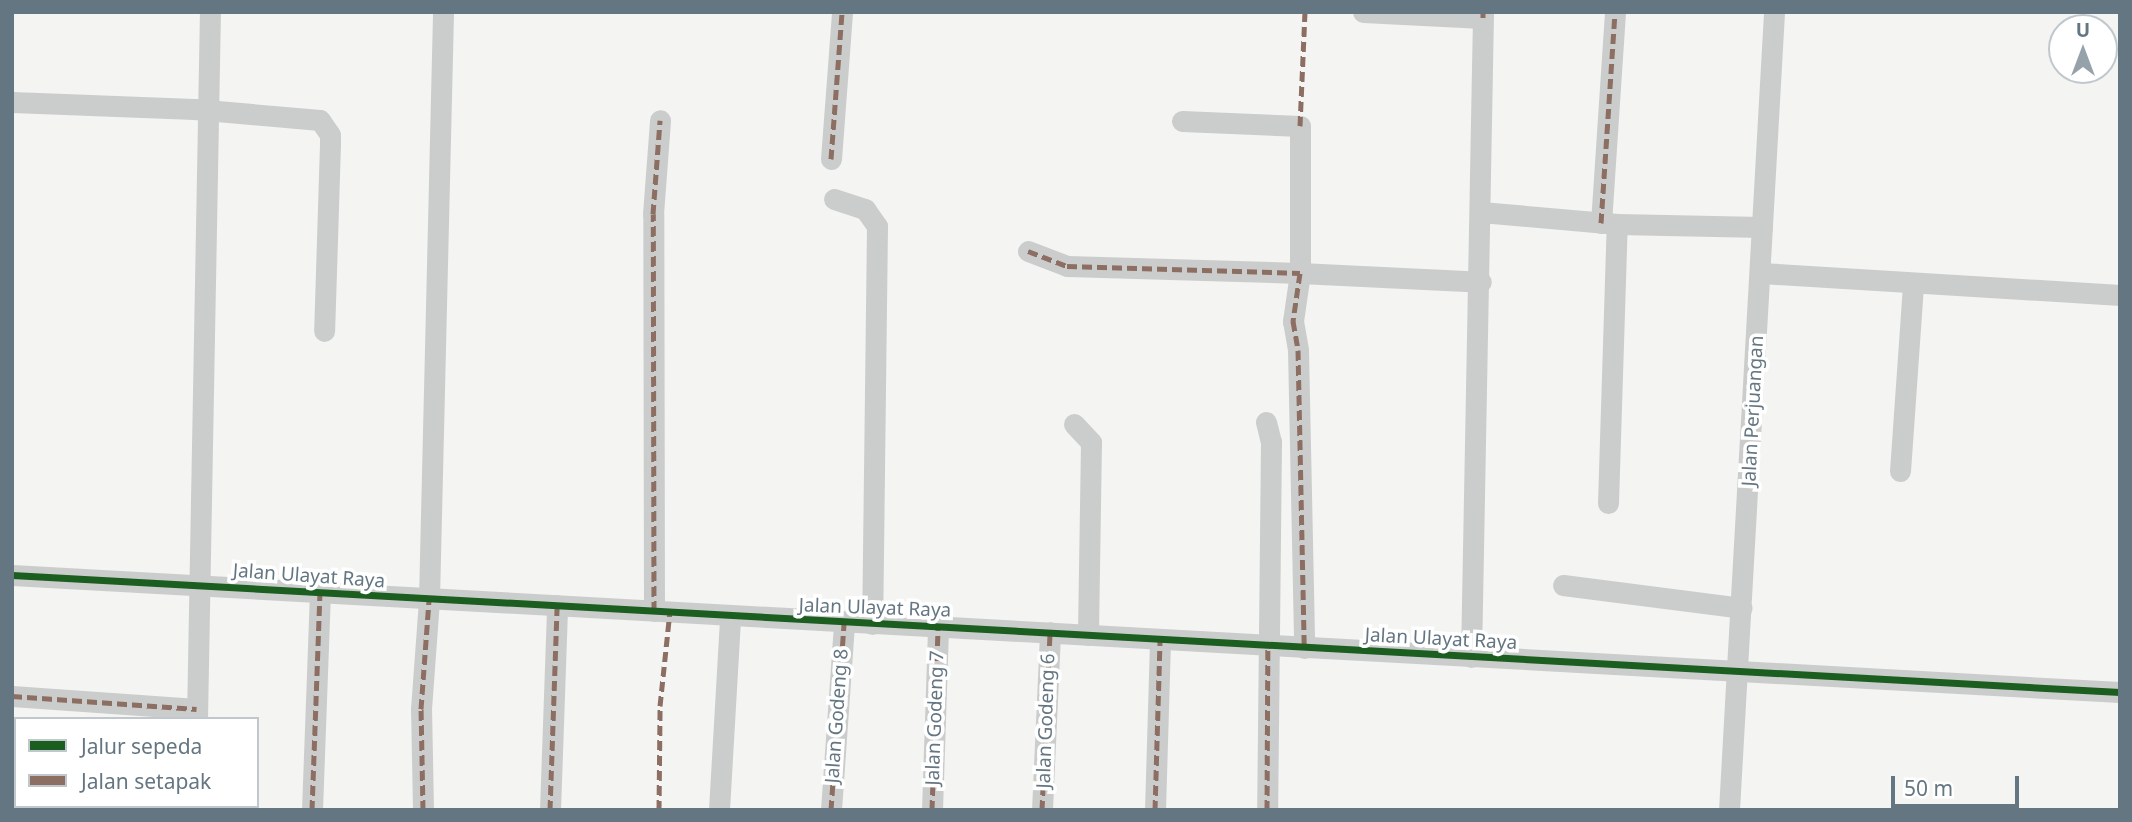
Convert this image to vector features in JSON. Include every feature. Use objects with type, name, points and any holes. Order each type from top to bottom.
[{"type":"street","points":[[12,696],[197,714],[210,12]]},
{"type":"street","points":[[424,810],[422,709],[429,599],[443,12]]},
{"type":"street","points":[[831,159],[842,12]]},
{"type":"street","points":[[1363,12],[1483,15],[1481,282],[1471,657]]},
{"type":"street","points":[[1608,503],[1609,224],[1615,12]]},
{"type":"street","name":"Jalan Perjuangan","points":[[1729,810],[1774,12]]},
{"type":"street","points":[[12,102],[310,116],[320,120],[330,135],[324,331]]},
{"type":"street","points":[[654,611],[653,215],[660,120]]},
{"type":"street","points":[[1182,121],[1300,126],[1300,272],[1293,321],[1298,350],[1304,648]]},
{"type":"street","points":[[834,199],[865,209],[877,226],[872,624]]},
{"type":"street","points":[[1481,212],[1609,224],[1762,227]]},
{"type":"street","points":[[1028,251],[1067,266],[1300,272],[1481,282]]},
{"type":"street","points":[[1761,273],[2120,295]]},
{"type":"street","points":[[1900,471],[1913,284]]},
{"type":"street","points":[[1266,422],[1271,442],[1267,810]]},
{"type":"street","points":[[1074,424],[1091,442],[1088,635]]},
{"type":"street","name":"Jalan Ulayat Raya","points":[[12,575],[730,617],[1050,632],[2120,692]]},
{"type":"street","points":[[1563,585],[1742,608]]},
{"type":"street","points":[[312,810],[320,594]]},
{"type":"street","points":[[550,810],[557,605]]},
{"type":"street","points":[[719,810],[730,617]]},
{"type":"street","name":"Jalan Godeng 8","points":[[831,810],[844,623]]},
{"type":"street","name":"Jalan Godeng 7","points":[[932,810],[938,626]]},
{"type":"street","name":"Jalan Godeng 6","points":[[1042,810],[1050,632]]},
{"type":"street","points":[[1155,810],[1160,639]]},
{"type":"street","points":[[12,808],[43,810]]},
{"type":"marked path","points":[[831,159],[842,12]]},
{"type":"marked path","points":[[1300,126],[1305,12]]},
{"type":"marked path","points":[[1483,12],[1483,18]]},
{"type":"marked path","points":[[1601,223],[1615,12]]},
{"type":"marked path","points":[[654,611],[653,214],[660,120]]},
{"type":"marked path","points":[[1028,251],[1067,266],[1300,273],[1293,321],[1298,350],[1304,648]]},
{"type":"marked path","points":[[312,810],[320,594]]},
{"type":"marked path","points":[[423,810],[421,709],[429,599]]},
{"type":"marked path","points":[[550,810],[557,605]]},
{"type":"marked path","points":[[659,810],[660,706],[670,611]]},
{"type":"marked path","points":[[831,810],[844,623]]},
{"type":"marked path","points":[[932,810],[938,626]]},
{"type":"marked path","points":[[1042,810],[1050,632]]},
{"type":"marked path","points":[[1155,810],[1160,639]]},
{"type":"marked path","points":[[1267,810],[1268,646]]},
{"type":"marked path","points":[[12,696],[197,709]]},
{"type":"cycle path","points":[[12,575],[2120,692]]}]
